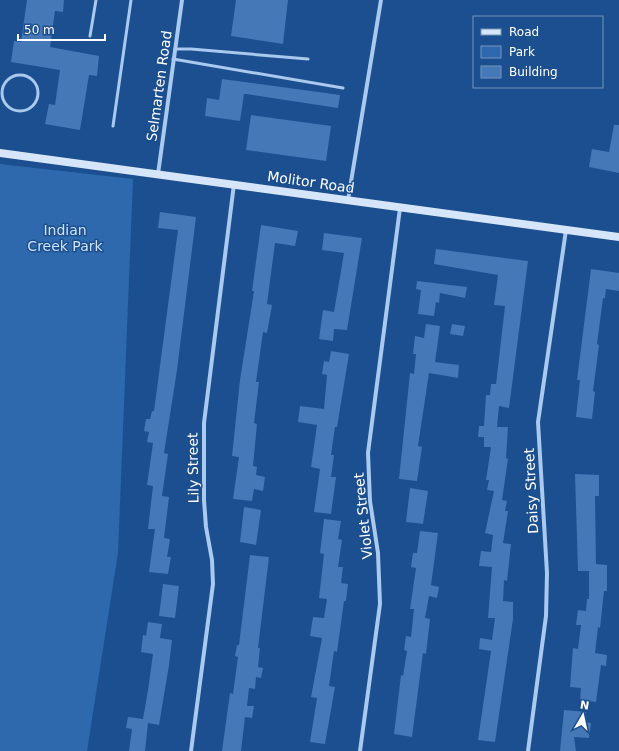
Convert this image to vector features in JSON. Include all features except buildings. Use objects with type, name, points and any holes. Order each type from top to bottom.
[{"type":"street","name":"Selmarten Road","points":[[158,174],[182,0]]},
{"type":"street","points":[[348,200],[381,0]]},
{"type":"street","name":"Molitor Road","points":[[0,153],[619,237]]},
{"type":"street","name":"Lily Street","points":[[191,751],[213,584],[212,560],[206,527],[204,500],[204,424],[234,184]]},
{"type":"street","name":"Violet Street","points":[[360,751],[380,604],[379,559],[370,501],[368,453],[400,207]]},
{"type":"street","name":"Daisy Street","points":[[528,751],[546,616],[547,580],[538,422],[566,230]]},
{"type":"lane","points":[[90,36],[96,0]]},
{"type":"lane","points":[[113,126],[131,0]]},
{"type":"lane","points":[[175,50],[191,49],[308,59]]},
{"type":"lane","points":[[173,59],[343,88]]},
{"type":"lane","points":[[23,75],[29,77],[37,86],[38,97],[31,107],[26,110],[14,110],[5,102],[2,89],[7,81],[12,77],[23,75]]},
{"type":"green space","name":"Indian Creek Park","points":[[0,164],[133,179],[118,553],[87,751],[0,751]]}]
